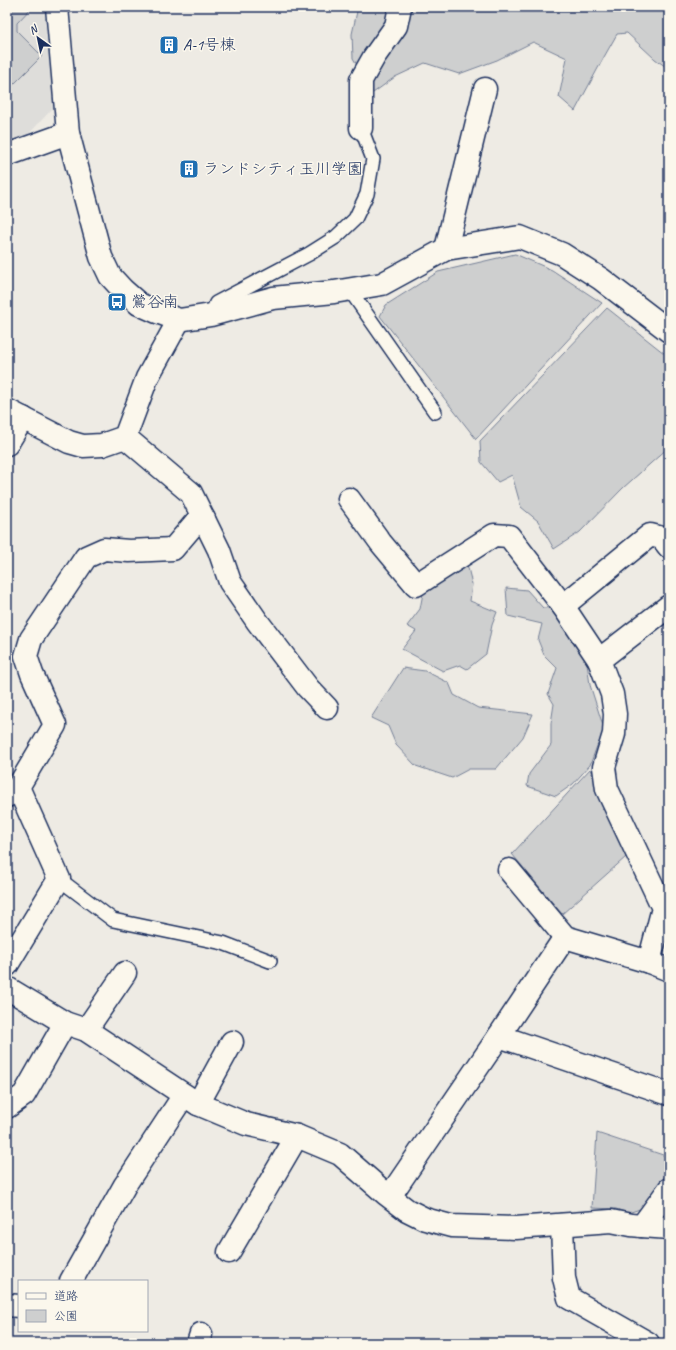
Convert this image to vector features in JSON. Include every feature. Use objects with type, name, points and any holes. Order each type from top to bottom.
[{"type":"street","points":[[57,7],[68,133],[101,257],[110,276],[139,304],[180,320],[211,315],[273,298],[382,284],[446,249],[520,237],[562,254],[601,279],[669,331]]},
{"type":"street","points":[[361,128],[362,80],[374,57],[396,26],[400,7]]},
{"type":"street","points":[[446,249],[485,89]]},
{"type":"street","points":[[7,155],[68,133]]},
{"type":"street","points":[[125,437],[147,378],[180,320]]},
{"type":"street","points":[[7,444],[15,414],[69,442],[83,446],[102,445],[125,437]]},
{"type":"street","points":[[125,437],[191,493],[219,550],[230,582],[257,621],[308,688],[327,708]]},
{"type":"street","points":[[349,500],[381,544],[416,585],[494,535],[509,536],[563,606],[599,660],[612,694],[615,714],[614,734],[604,767],[608,788],[663,908],[659,966],[565,937],[509,870]]},
{"type":"street","points":[[7,965],[59,879],[13,792],[55,725],[32,674],[26,656],[32,639],[86,557],[104,549],[129,551],[173,549],[195,523],[204,519]]},
{"type":"street","points":[[563,606],[650,535],[662,538],[669,547]]},
{"type":"street","points":[[599,660],[669,606]]},
{"type":"street","points":[[390,1196],[565,937]]},
{"type":"street","points":[[86,1030],[124,972]]},
{"type":"street","points":[[7,988],[65,1023],[86,1030],[191,1099],[246,1124],[297,1136],[340,1154],[386,1194],[407,1210],[425,1219],[452,1226],[516,1228],[611,1221],[631,1225],[669,1228]]},
{"type":"street","points":[[7,1107],[24,1095],[65,1023]]},
{"type":"street","points":[[499,1036],[669,1094]]},
{"type":"street","points":[[72,1280],[126,1185],[232,1042]]},
{"type":"street","points":[[228,1252],[297,1136]]},
{"type":"street","points":[[642,1226],[669,1189]]},
{"type":"street","points":[[562,1225],[564,1278],[569,1298],[648,1343]]},
{"type":"street","points":[[7,1305],[18,1306]]},
{"type":"lane","points":[[211,315],[216,303],[316,250],[336,237],[355,219],[367,194],[373,159],[361,128]]},
{"type":"lane","points":[[349,289],[434,412]]},
{"type":"lane","points":[[59,879],[113,920],[223,943],[270,961]]},
{"type":"shaded area","points":[[7,7],[44,7],[54,107],[25,138],[7,144]]},
{"type":"green space","points":[[7,7],[32,7],[17,23],[17,31],[42,56],[7,91]]},
{"type":"green space","points":[[358,7],[669,7],[669,69],[655,59],[627,33],[617,34],[575,111],[559,97],[567,58],[533,42],[497,60],[459,74],[425,63],[395,77],[373,93],[353,58],[352,34]]},
{"type":"green space","points":[[515,254],[552,270],[602,303],[476,439],[380,316],[386,305],[438,272]]},
{"type":"green space","points":[[607,308],[669,357],[669,447],[623,488],[580,532],[554,549],[538,521],[521,507],[512,475],[498,482],[481,462],[480,441]]},
{"type":"green space","points":[[467,564],[472,584],[470,601],[497,612],[492,625],[486,654],[467,669],[460,665],[443,671],[402,649],[416,631],[407,626],[420,609],[423,593]]},
{"type":"green space","points":[[506,588],[527,590],[543,608],[556,607],[567,632],[587,663],[590,685],[605,732],[597,746],[590,765],[573,784],[556,796],[527,786],[529,774],[551,745],[551,723],[554,704],[548,694],[557,668],[544,655],[538,640],[542,624],[508,616]]},
{"type":"green space","points":[[403,668],[425,671],[449,683],[454,695],[478,708],[533,714],[523,737],[496,769],[469,769],[452,778],[416,766],[396,745],[388,726],[371,718]]},
{"type":"green space","points":[[590,769],[626,857],[562,914],[512,854]]},
{"type":"green space","points":[[597,1133],[669,1157],[669,1171],[643,1208],[628,1213],[616,1209],[592,1208]]},
{"type":"place","name":"A-1号棟","points":[[169,45]]},
{"type":"place","name":"ランドシティ玉川学園","points":[[189,169]]},
{"type":"place","name":"鶯谷南","points":[[117,302]]}]
